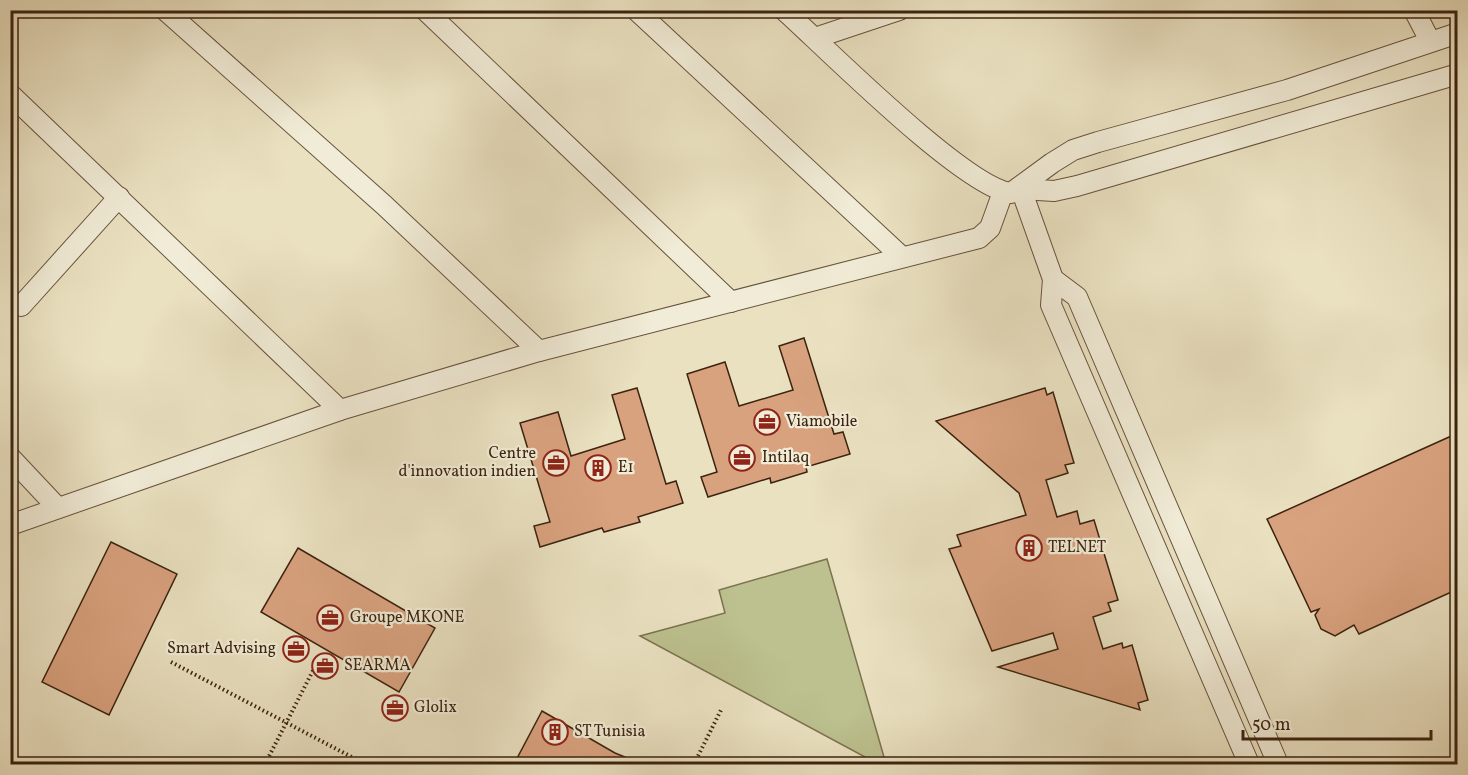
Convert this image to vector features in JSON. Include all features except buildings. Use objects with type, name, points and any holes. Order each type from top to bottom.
[{"type":"street","points":[[165,10],[384,205],[539,351]]},
{"type":"street","points":[[425,10],[731,302]]},
{"type":"street","points":[[636,10],[902,257]]},
{"type":"street","points":[[784,10],[932,144],[966,171],[1012,190],[1054,191],[1077,186],[1458,74]]},
{"type":"street","points":[[815,38],[899,10]]},
{"type":"street","points":[[1414,10],[1430,41]]},
{"type":"street","points":[[10,525],[340,410],[539,351],[982,237],[990,228],[1012,190],[1052,163],[1089,144],[1287,90],[1458,33]]},
{"type":"street","points":[[10,94],[340,410]]},
{"type":"street","points":[[1012,190],[1053,279],[1077,297],[1278,765]]},
{"type":"street","points":[[21,306],[119,197]]},
{"type":"street","points":[[1053,279],[1051,305],[1215,691],[1249,765]]},
{"type":"street","points":[[10,457],[58,508]]},
{"type":"street","points":[[1215,691],[1240,679]]},
{"type":"path","points":[[265,765],[321,655]]},
{"type":"path","points":[[171,662],[365,765]]},
{"type":"path","points":[[694,765],[722,708]]},
{"type":"green space","points":[[827,559],[886,764],[878,764],[640,636],[725,613],[719,590]]},
{"type":"place","name":"Viamobile","points":[[767,422]]},
{"type":"place","name":"Intilaq","points":[[742,458]]},
{"type":"place","name":"Centre d'innovation indien","points":[[556,463]]},
{"type":"place","name":"E1","points":[[598,468]]},
{"type":"place","name":"TELNET","points":[[1029,548]]},
{"type":"place","name":"Groupe MKONE","points":[[330,618]]},
{"type":"place","name":"Smart Advising","points":[[296,649]]},
{"type":"place","name":"SEARMA","points":[[325,666]]},
{"type":"place","name":"Glolix","points":[[395,708]]},
{"type":"place","name":"ST Tunisia","points":[[555,732]]}]
